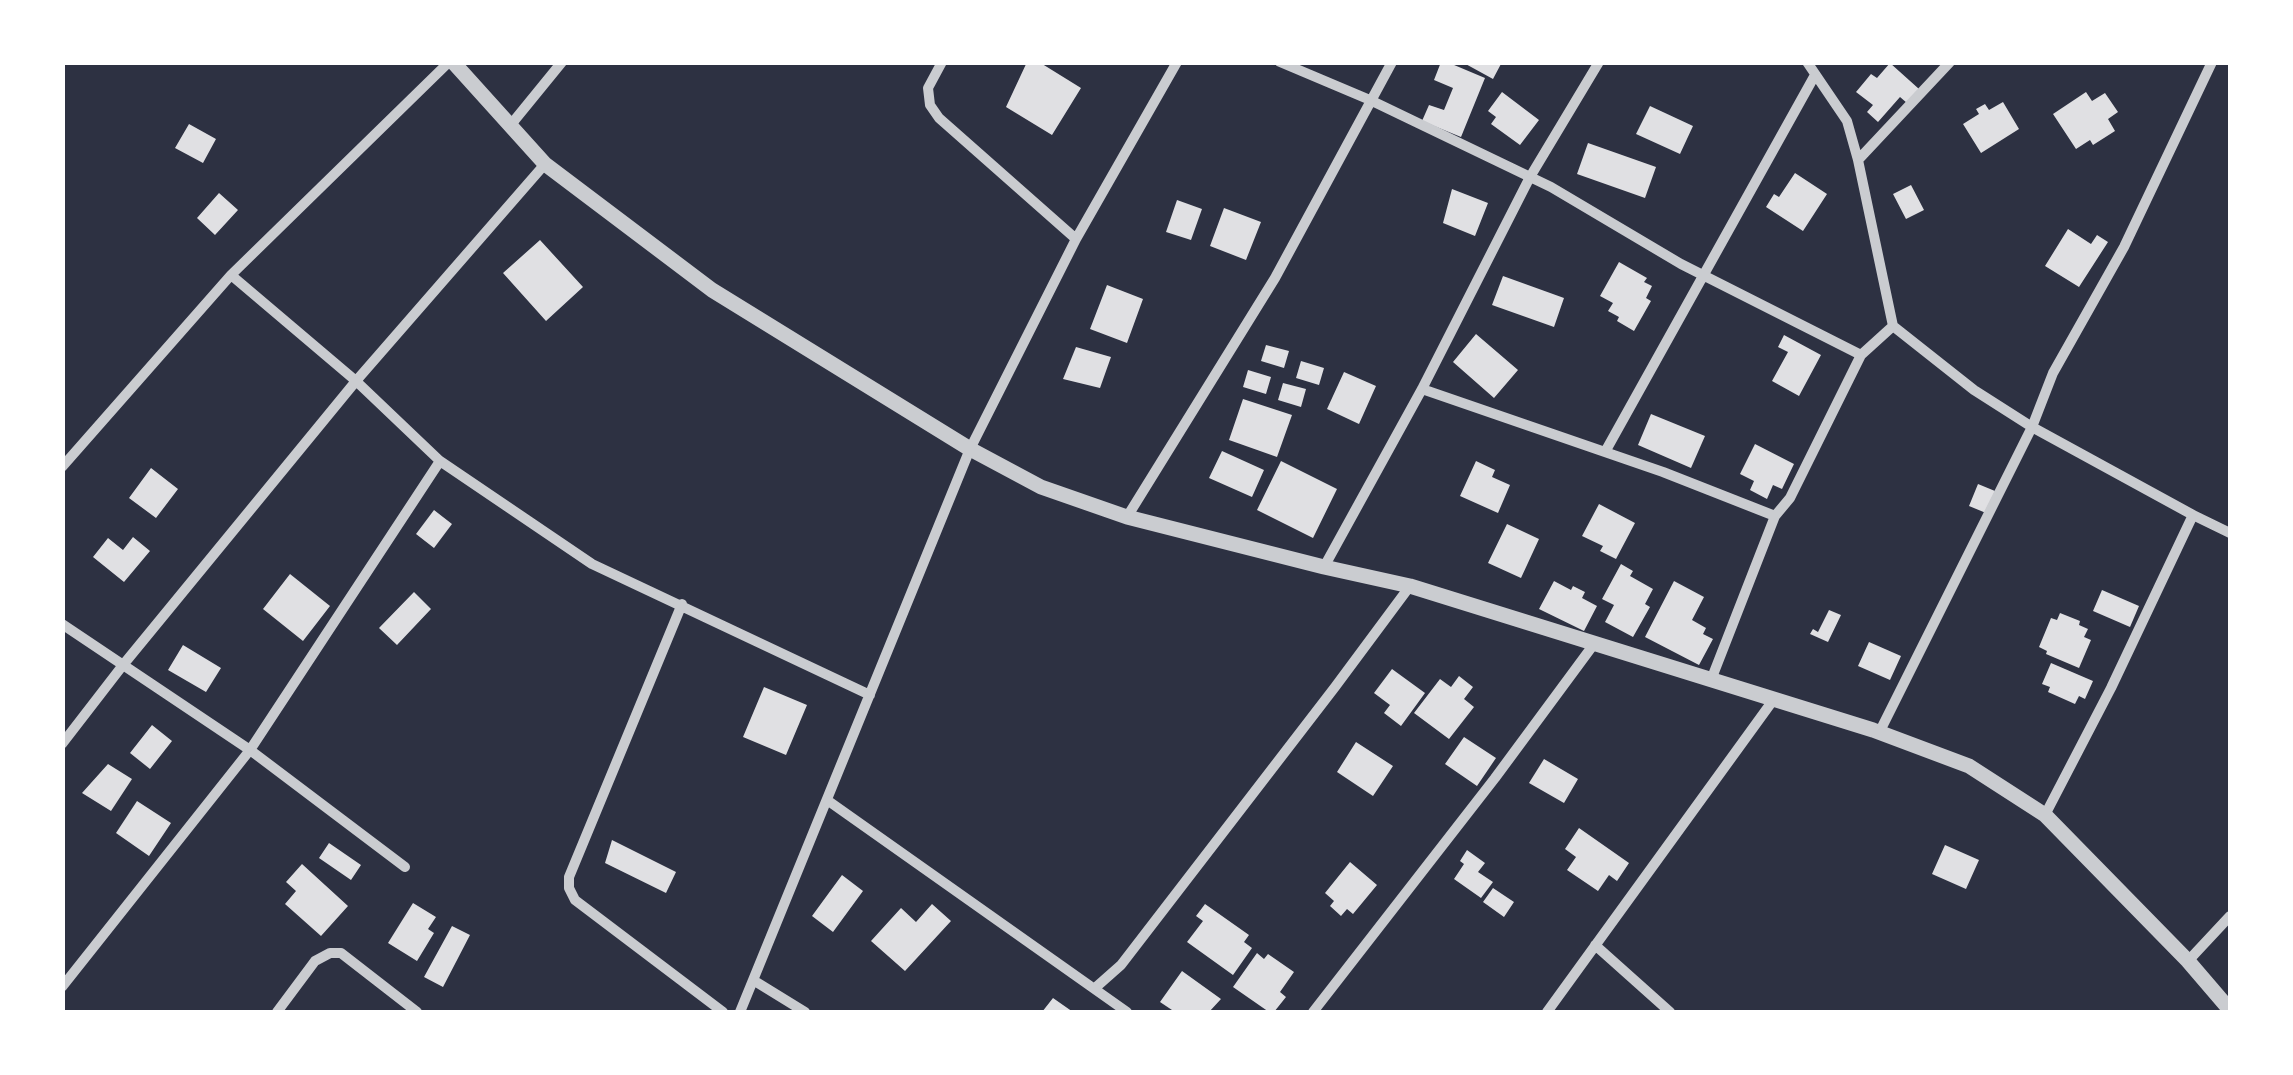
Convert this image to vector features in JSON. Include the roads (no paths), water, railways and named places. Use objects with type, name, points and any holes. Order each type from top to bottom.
[{"type":"street","points":[[62,468],[231,275],[451,62],[545,164],[712,290],[970,450],[1041,486],[1127,517],[1410,586],[1774,699],[1968,766],[2045,815],[2188,961],[2230,1010]]},
{"type":"street","points":[[510,127],[562,62]]},
{"type":"street","points":[[942,62],[928,88],[930,105],[939,118],[1076,239]]},
{"type":"street","points":[[740,1012],[970,450],[1076,239],[1177,62]]},
{"type":"street","points":[[1280,62],[1370,100],[1551,187],[1681,264],[1861,355]]},
{"type":"street","points":[[1127,517],[1275,278],[1392,62]]},
{"type":"street","points":[[1324,567],[1422,389],[1530,177],[1600,62]]},
{"type":"street","points":[[1807,62],[1847,121],[1893,326],[1974,390],[2032,427],[2230,533]]},
{"type":"street","points":[[1858,160],[1950,62]]},
{"type":"street","points":[[1879,733],[2032,427],[2053,372],[2124,247],[2212,62]]},
{"type":"street","points":[[1605,452],[1815,75]]},
{"type":"street","points":[[62,744],[356,381],[545,164]]},
{"type":"street","points":[[231,275],[356,381],[440,460],[592,564],[870,695]]},
{"type":"street","points":[[1711,680],[1775,516],[1790,498],[1861,355],[1893,326]]},
{"type":"street","points":[[1422,389],[1775,516]]},
{"type":"street","points":[[62,987],[250,750],[440,460]]},
{"type":"street","points":[[2045,815],[2112,688],[2193,515]]},
{"type":"street","points":[[1095,988],[1121,966],[1410,586]]},
{"type":"street","points":[[682,604],[569,877],[569,888],[575,900],[722,1012]]},
{"type":"street","points":[[62,624],[250,750],[405,866]]},
{"type":"street","points":[[1312,1012],[1594,644]]},
{"type":"street","points":[[1547,1012],[1774,699]]},
{"type":"street","points":[[827,800],[1128,1012]]},
{"type":"street","points":[[2188,961],[2230,916]]},
{"type":"street","points":[[1596,945],[1670,1012]]},
{"type":"street","points":[[277,1012],[315,961],[330,953],[342,954],[417,1012]]},
{"type":"street","points":[[753,980],[805,1012]]}]
